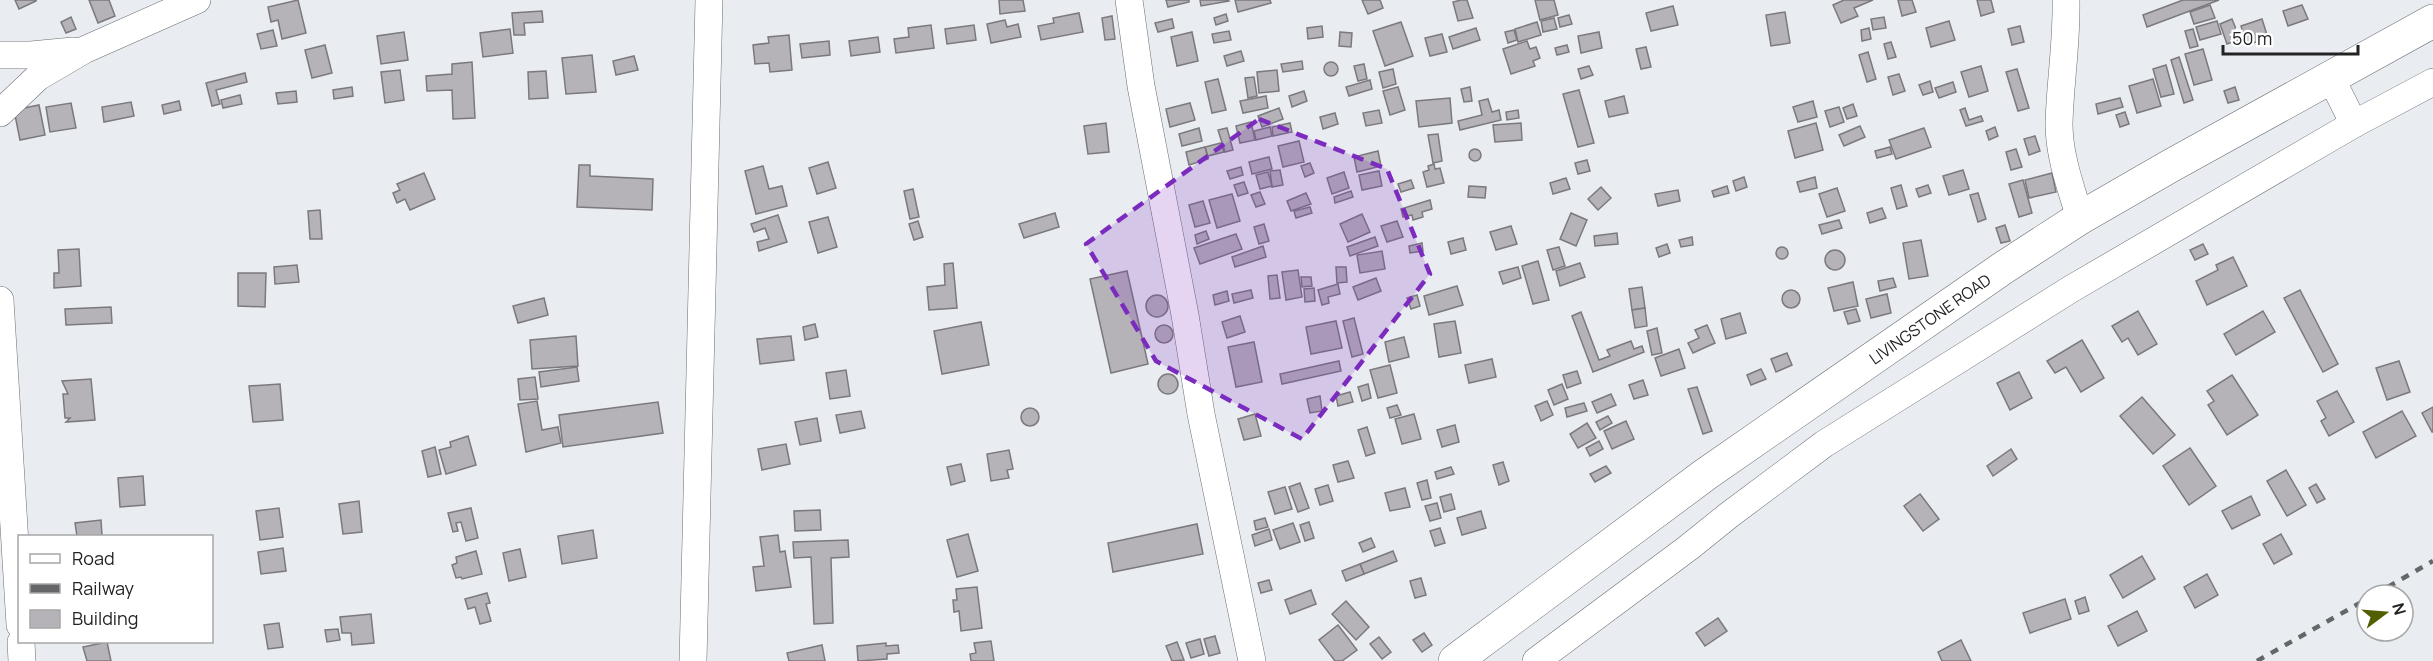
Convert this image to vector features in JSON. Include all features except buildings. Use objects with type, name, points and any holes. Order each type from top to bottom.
[{"type":"highway","name":"LIVINGSTONE ROAD","points":[[1455,661],[1706,474],[2003,268],[2080,218],[2172,165],[2433,21]]},
{"type":"street","points":[[0,113],[38,76],[84,50],[197,0]]},
{"type":"street","points":[[693,661],[708,0]]},
{"type":"street","points":[[1129,0],[1141,86],[1185,315],[1201,414],[1252,661]]},
{"type":"street","points":[[2066,0],[2067,25],[2059,126],[2065,164],[2080,218]]},
{"type":"street","points":[[0,55],[31,55],[84,50]]},
{"type":"street","points":[[2331,78],[2354,124]]},
{"type":"street","points":[[1536,661],[1824,444],[2071,289],[2354,124],[2433,82]]},
{"type":"street","points":[[0,300],[18,592]]},
{"type":"street","points":[[21,643],[22,661]]},
{"type":"highlighted area","points":[[1259,119],[1387,169],[1430,274],[1302,439],[1156,361],[1086,244]]},
{"type":"railway","points":[[2395,583],[2433,561]]},
{"type":"railway","points":[[2257,661],[2355,606]]}]
